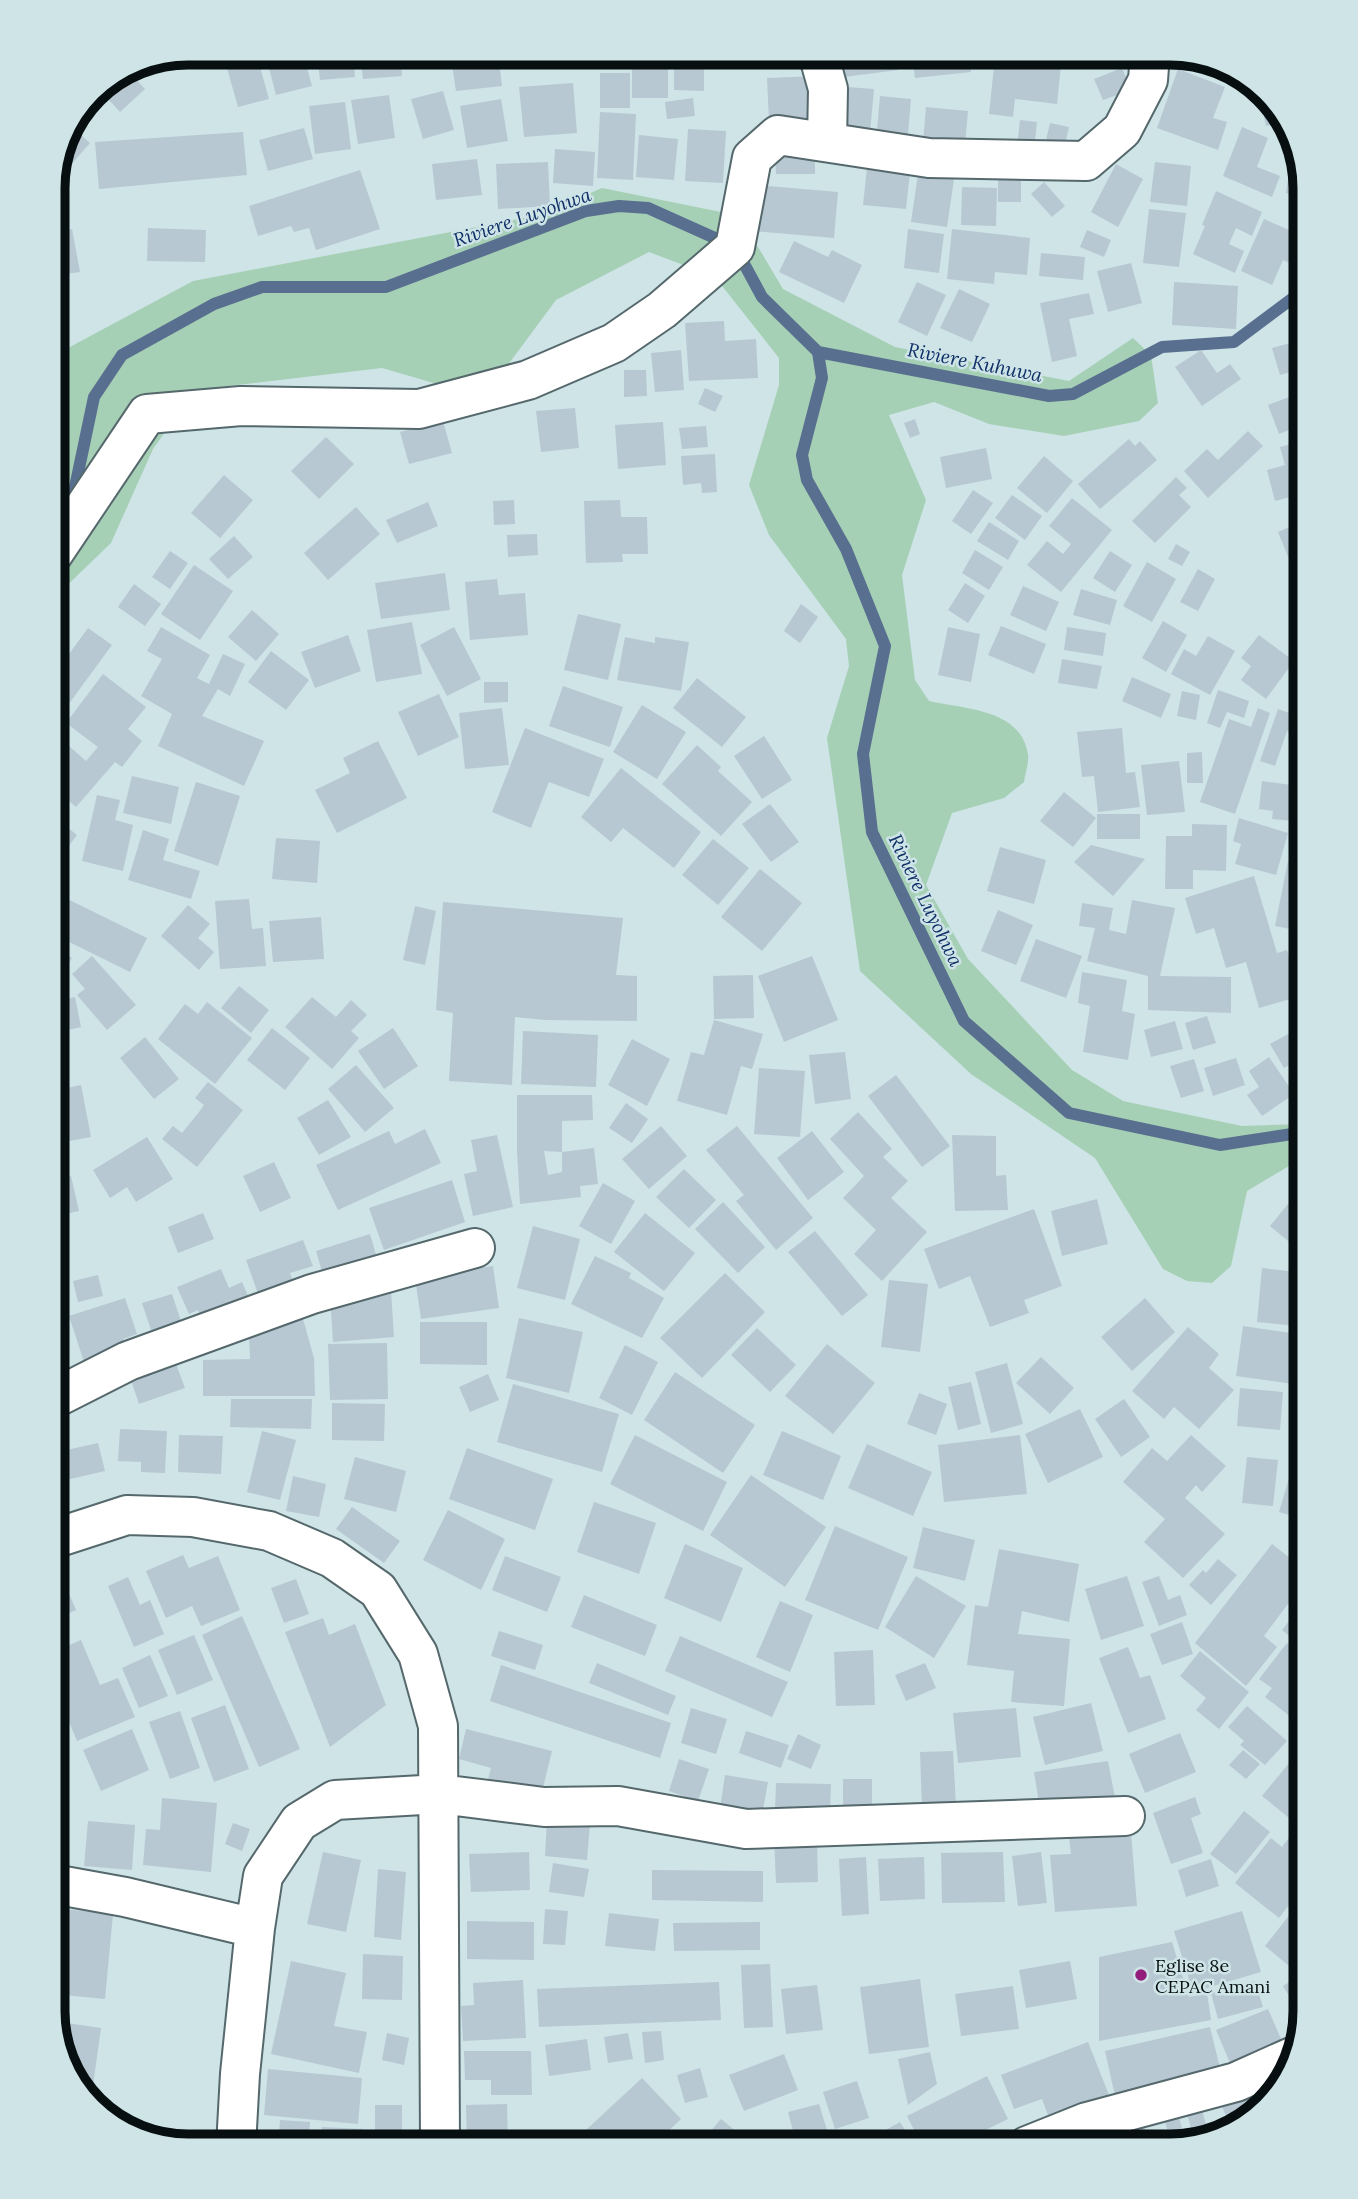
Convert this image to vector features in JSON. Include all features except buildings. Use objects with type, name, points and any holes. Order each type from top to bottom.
[{"type":"street","points":[[821,65],[828,89],[827,142]]},
{"type":"street","points":[[65,536],[147,414],[241,405],[419,409],[528,380],[614,343],[662,310],[735,247],[752,158],[778,135],[929,158],[1086,161],[1122,130],[1148,80],[1149,65]]},
{"type":"street","points":[[65,1393],[128,1361],[312,1294],[475,1248]]},
{"type":"street","points":[[65,1535],[127,1515],[194,1517],[269,1531],[332,1558],[378,1590],[418,1654],[438,1726],[440,2134]]},
{"type":"street","points":[[237,2134],[240,2074],[263,1876],[299,1822],[335,1800],[440,1794],[544,1807],[618,1806],[746,1829],[1125,1816]]},
{"type":"street","points":[[65,1886],[125,1896],[255,1928]]},
{"type":"street","points":[[1058,2134],[1087,2123],[1236,2082],[1283,2061]]},
{"type":"green space","points":[[602,188],[721,212],[758,247],[783,289],[895,347],[1069,381],[1133,338],[1151,355],[1158,403],[1139,421],[1064,436],[989,424],[934,402],[889,415],[926,500],[902,575],[915,680],[929,701],[975,709],[1004,720],[1015,728],[1024,740],[1028,755],[1024,782],[1004,798],[952,813],[926,885],[968,959],[1072,1070],[1123,1101],[1242,1126],[1293,1124],[1293,1168],[1289,1166],[1247,1191],[1231,1266],[1212,1283],[1187,1281],[1163,1269],[1095,1158],[971,1074],[860,971],[827,738],[849,666],[846,639],[769,535],[749,485],[779,385],[779,358],[715,277],[649,252],[556,300],[507,366],[461,391],[382,368],[195,390],[153,449],[111,543],[65,587],[65,350],[193,281],[540,215]]},
{"type":"waterway","name":"Riviere Luyohwa","points":[[65,502],[74,492],[94,397],[122,355],[214,304],[262,287],[386,287],[586,211],[619,206],[648,208],[735,247],[762,297],[818,352],[822,378],[802,455],[807,480],[846,549],[885,646],[863,754],[872,832],[964,1021],[1069,1113],[1220,1145],[1293,1134]]},
{"type":"waterway","name":"Riviere Kuhuwa","points":[[818,352],[1049,396],[1073,394],[1162,347],[1234,342],[1293,298]]},
{"type":"place","name":"Eglise 8e CEPAC Amani","points":[[1141,1975]]}]
